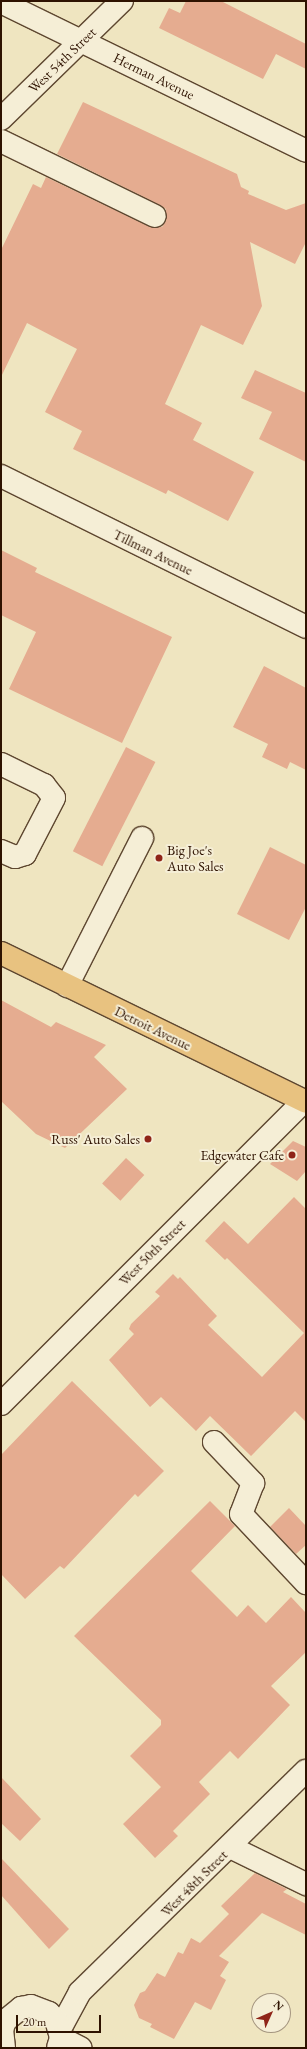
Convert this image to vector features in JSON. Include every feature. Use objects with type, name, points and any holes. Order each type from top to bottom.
[{"type":"main road","name":"Detroit Avenue","points":[[1,953],[305,1102]]},
{"type":"street","name":"West 54th Street","points":[[1,119],[122,1]]},
{"type":"street","name":"Herman Avenue","points":[[1,2],[306,151]]},
{"type":"street","points":[[1,141],[155,216]]},
{"type":"street","name":"Tillman Avenue","points":[[1,476],[306,627]]},
{"type":"street","points":[[1,764],[44,784],[54,798],[25,854],[15,857],[1,851]]},
{"type":"street","points":[[67,986],[142,838]]},
{"type":"street","name":"West 50th Street","points":[[1,1404],[305,1102]]},
{"type":"street","points":[[214,1442],[253,1483],[241,1514],[306,1583]]},
{"type":"street","name":"West 48th Street","points":[[60,2038],[80,1992],[306,1772]]},
{"type":"street","points":[[230,1846],[306,1884]]},
{"type":"street","name":"West 48th Street","points":[[2,2043],[5,2021],[21,2006],[80,1992]]},
{"type":"street","points":[[21,2006],[49,2013],[60,2038],[81,2048]]},
{"type":"building","points":[[186,1],[221,1],[306,44],[306,69],[276,54],[263,79],[159,28],[169,8],[180,13]]},
{"type":"building","points":[[83,102],[237,174],[241,187],[249,191],[248,194],[286,210],[306,203],[306,242],[295,264],[250,242],[262,306],[243,345],[201,325],[165,404],[202,423],[193,440],[254,472],[228,521],[168,490],[166,494],[73,449],[82,431],[45,412],[77,349],[27,323],[1,377],[1,250],[33,184],[41,188],[46,177],[150,227],[162,227],[166,221],[166,209],[160,205],[57,154]]},
{"type":"building","points":[[255,370],[306,393],[306,462],[259,439],[272,412],[241,398]]},
{"type":"building","points":[[1,550],[37,568],[35,572],[172,637],[122,743],[9,689],[36,632],[1,615]]},
{"type":"building","points":[[264,666],[306,688],[306,770],[290,762],[287,769],[262,757],[268,744],[233,727]]},
{"type":"building","points":[[126,747],[155,762],[102,866],[73,851]]},
{"type":"building","points":[[270,847],[306,865],[306,907],[289,940],[237,914]]},
{"type":"building","points":[[1,1000],[51,1027],[56,1022],[106,1045],[94,1057],[127,1089],[65,1148],[36,1134],[1,1101]]},
{"type":"building","name":"Edgewater Cafe","points":[[293,1141],[306,1147],[306,1171],[297,1181],[270,1164]]},
{"type":"building","points":[[126,1158],[144,1175],[120,1201],[102,1184]]},
{"type":"building","points":[[294,1197],[306,1209],[306,1422],[295,1411],[251,1456],[210,1416],[196,1431],[161,1397],[150,1407],[109,1360],[134,1334],[129,1329],[131,1324],[160,1296],[155,1292],[173,1274],[178,1279],[180,1277],[217,1316],[208,1325],[262,1377],[304,1333],[227,1258],[225,1260],[205,1241],[224,1221],[248,1244]]},
{"type":"building","points":[[72,1381],[164,1471],[138,1497],[135,1494],[64,1569],[60,1566],[25,1599],[1,1574],[1,1455]]},
{"type":"building","points":[[210,1501],[235,1526],[191,1571],[237,1617],[248,1605],[266,1623],[291,1597],[306,1613],[306,1652],[271,1686],[290,1705],[238,1759],[230,1751],[199,1782],[210,1794],[173,1831],[178,1836],[155,1858],[123,1824],[161,1787],[130,1756],[161,1725],[161,1720],[74,1636]]},
{"type":"building","points":[[289,1508],[306,1526],[306,1545],[296,1554],[270,1527]]},
{"type":"building","points":[[1,1777],[41,1819],[20,1841],[1,1823]]},
{"type":"building","points":[[1,1858],[69,1929],[49,1949],[1,1895]]},
{"type":"building","points":[[255,1873],[287,1889],[283,1892],[306,1904],[306,1935],[262,1913],[219,1956],[229,1962],[220,1976],[226,1980],[211,2010],[195,2002],[174,2039],[150,2027],[152,2024],[139,2018],[134,2005],[140,1993],[145,1991],[157,1973],[165,1977],[178,1952],[183,1954],[191,1938],[200,1943],[229,1914],[221,1906]]},
{"type":"place","name":"Big Joe's Auto Sales","points":[[159,858]]},
{"type":"place","name":"Russ' Auto Sales","points":[[148,1139]]},
{"type":"place","name":"Edgewater Cafe","points":[[292,1155]]}]
